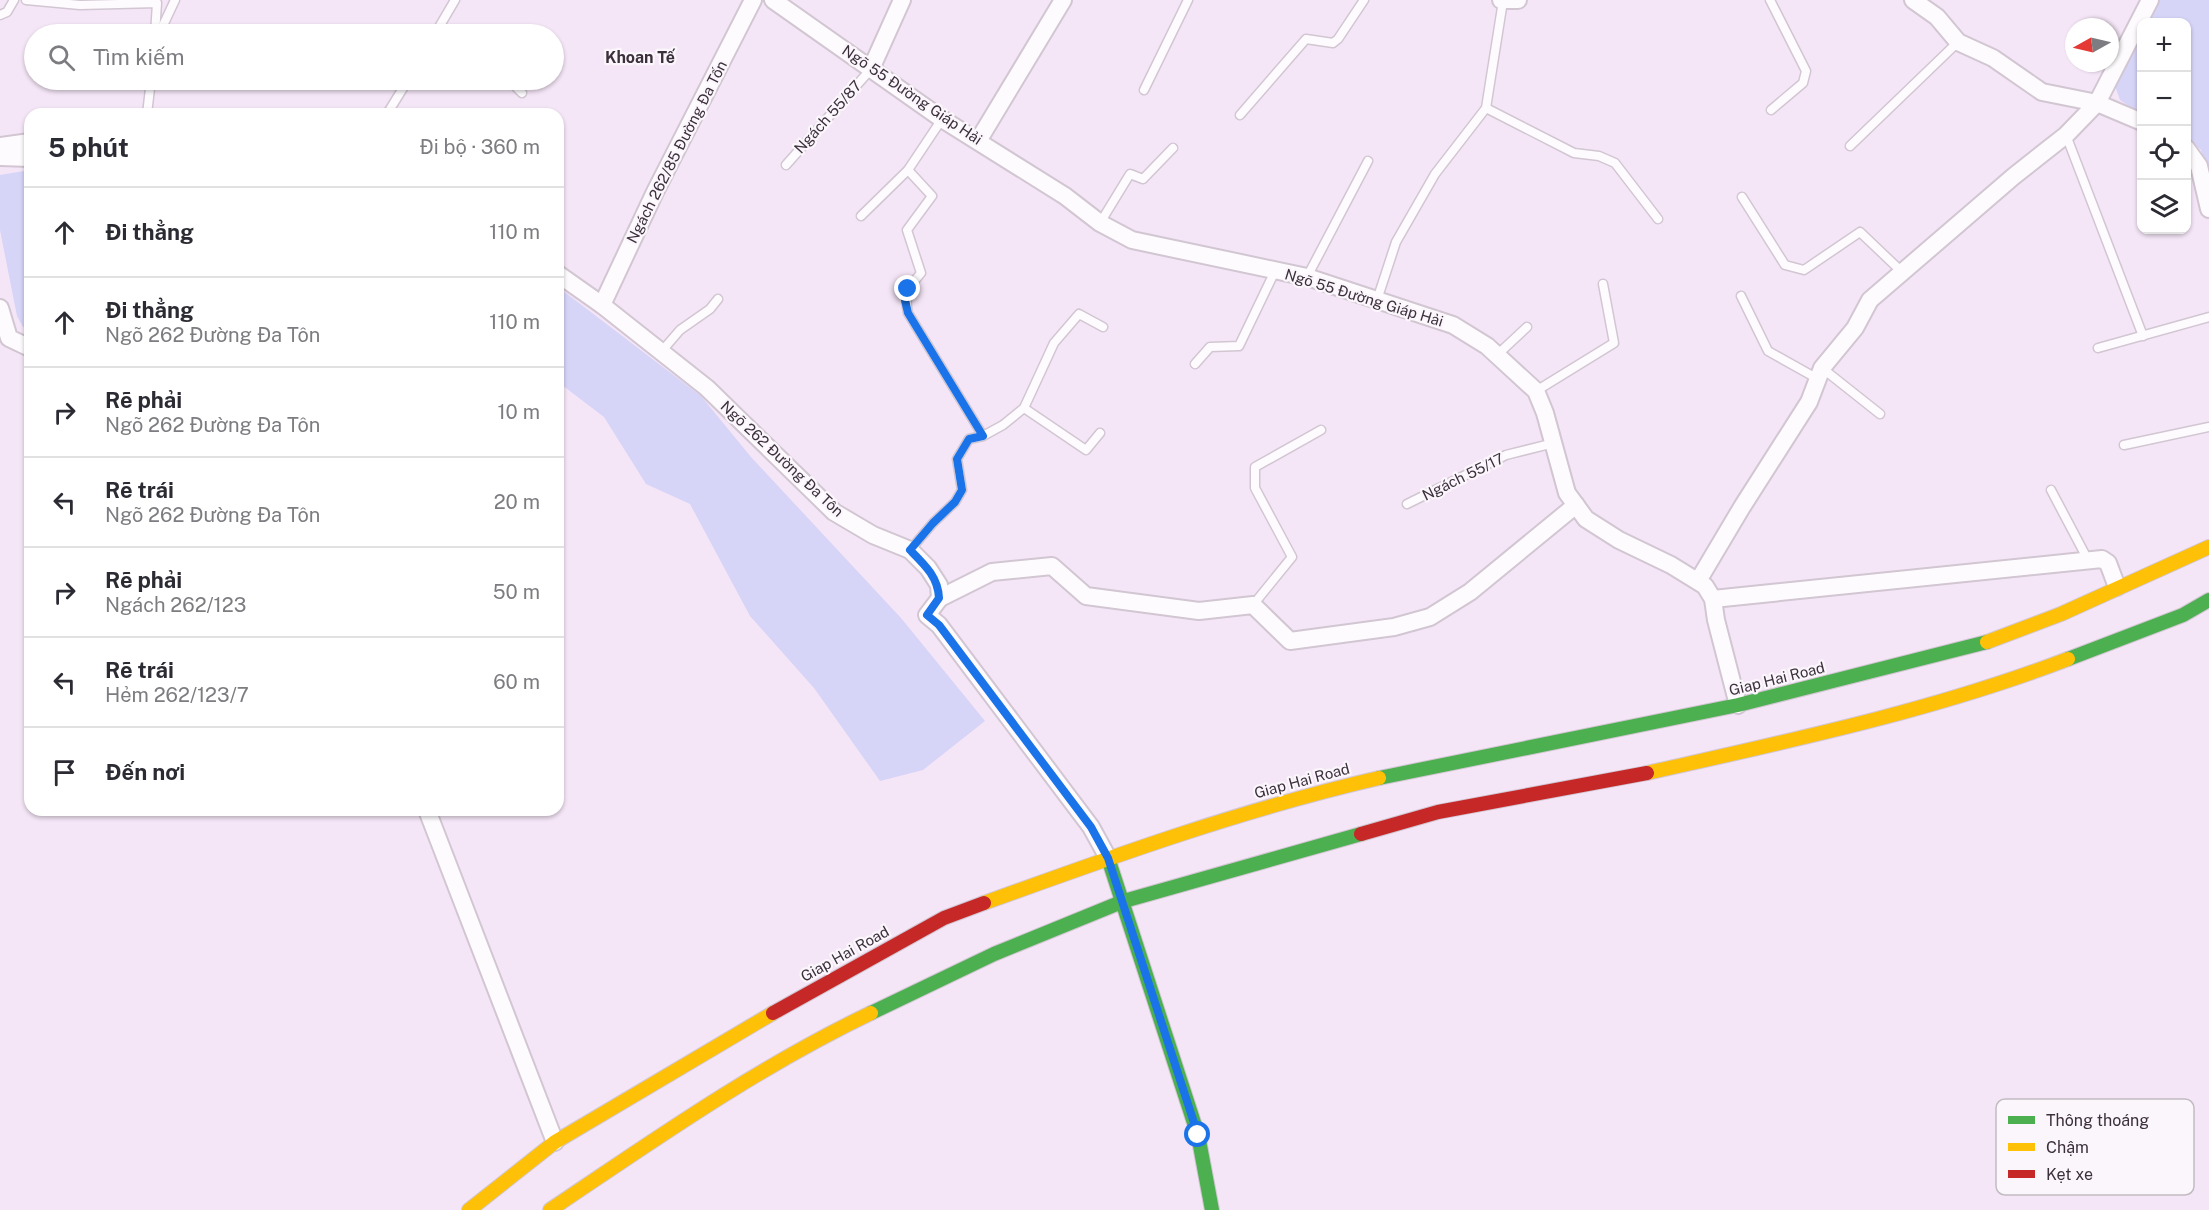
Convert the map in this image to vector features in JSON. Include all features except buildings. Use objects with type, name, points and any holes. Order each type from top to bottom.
[{"type":"main road","name":"Giap Hai Road","points":[[469,1210],[555,1142],[670,1081],[734,1035],[944,918],[1108,858],[1302,796],[1448,762],[1632,733],[1738,705],[1866,680],[1972,648],[2061,614],[2209,547]]},
{"type":"main road","points":[[550,1210],[689,1110],[840,1028],[994,954],[1124,901],[1438,812],[2000,685],[2183,615],[2209,600]]},
{"type":"main road","points":[[1108,858],[1124,901],[1198,1135],[1212,1210]]},
{"type":"street","name":"Ngách 262/85 Đường Đa Tốn","points":[[602,304],[655,192],[753,0]]},
{"type":"street","name":"Ngõ 55 Đường Giáp Hải","points":[[773,0],[942,119],[1065,196],[1100,223],[1132,240],[1307,277],[1453,325],[1497,355],[1536,391],[1555,443],[1567,493],[1586,519],[1618,540],[1643,550],[1698,581],[1713,599],[1716,620],[1738,705]]},
{"type":"street","points":[[871,69],[902,0]]},
{"type":"street","points":[[978,141],[1064,0]]},
{"type":"street","points":[[1502,0],[1518,0]]},
{"type":"street","points":[[1913,0],[1937,17],[1958,42],[1993,58],[2042,92],[2097,103],[2137,120]]},
{"type":"street","points":[[1698,581],[1809,402],[1820,373],[1855,328],[1870,300],[2014,176],[2066,135],[2097,103],[2150,0]]},
{"type":"street","points":[[0,146],[24,143]]},
{"type":"street","points":[[2191,154],[2199,166],[2209,209]]},
{"type":"street","points":[[0,157],[24,158]]},
{"type":"street","name":"Ngõ 262 Đường Đa Tôn","points":[[564,278],[602,304],[707,388],[834,512],[873,535],[910,550],[928,568],[939,585],[939,598]]},
{"type":"street","points":[[0,308],[9,338],[24,345]]},
{"type":"street","points":[[1108,858],[1091,827],[939,625],[927,615],[939,598],[992,572],[1052,566],[1086,596],[1199,611],[1253,605],[1290,641],[1394,627],[1430,617],[1470,592],[1576,505]]},
{"type":"street","points":[[1713,599],[2105,560],[2117,587]]},
{"type":"street","points":[[429,816],[555,1142]]},
{"type":"street","points":[[577,1192],[585,1210]]},
{"type":"lane","points":[[0,15],[7,12],[14,0]]},
{"type":"lane","points":[[26,0],[80,5],[157,1],[157,24]]},
{"type":"lane","points":[[162,24],[175,0]]},
{"type":"lane","points":[[443,24],[455,0]]},
{"type":"lane","points":[[1144,90],[1188,0]]},
{"type":"lane","points":[[1240,115],[1306,39],[1333,43],[1338,39],[1364,0]]},
{"type":"lane","points":[[1377,300],[1396,242],[1435,174],[1486,108],[1502,0]]},
{"type":"lane","points":[[1770,0],[1806,71],[1803,83],[1771,110]]},
{"type":"lane","points":[[1850,146],[1958,42]]},
{"type":"lane","name":"Ngách 55/87","points":[[786,165],[871,69]]},
{"type":"lane","points":[[148,108],[150,90]]},
{"type":"lane","points":[[391,108],[402,90]]},
{"type":"lane","points":[[519,90],[522,93]]},
{"type":"lane","points":[[1486,108],[1574,153],[1599,156],[1615,163],[1658,219]]},
{"type":"lane","points":[[861,216],[908,170],[942,119]]},
{"type":"lane","points":[[2066,135],[2143,336]]},
{"type":"lane","points":[[1100,223],[1130,174],[1143,179],[1173,148]]},
{"type":"lane","points":[[1307,277],[1368,161]]},
{"type":"lane","points":[[908,170],[932,196],[907,230],[921,273],[908,289],[905,300],[908,313],[983,436]]},
{"type":"lane","points":[[1742,197],[1785,265],[1804,270],[1860,232],[1902,272]]},
{"type":"lane","points":[[1195,364],[1210,347],[1239,346],[1275,271]]},
{"type":"lane","points":[[1536,391],[1614,343],[1603,284]]},
{"type":"lane","points":[[1741,296],[1768,351],[1820,373],[1880,414]]},
{"type":"lane","points":[[661,353],[680,330],[710,309],[718,299]]},
{"type":"lane","points":[[910,550],[955,502],[962,490],[957,459],[969,439],[983,436],[1003,425],[1024,408],[1054,343],[1079,315],[1103,327]]},
{"type":"lane","points":[[2098,348],[2209,317]]},
{"type":"lane","points":[[1497,355],[1527,327]]},
{"type":"lane","points":[[1024,408],[1086,450],[1100,433]]},
{"type":"lane","points":[[2124,445],[2209,427]]},
{"type":"lane","points":[[1253,605],[1292,557],[1255,488],[1255,467],[1321,430]]},
{"type":"lane","name":"Ngách 55/17","points":[[1407,504],[1506,454],[1555,443]]},
{"type":"lane","points":[[2051,490],[2088,561]]},
{"type":"water","points":[[2156,0],[2209,0],[2209,181],[2201,150],[2191,141],[2191,18],[2145,18]]},
{"type":"water","points":[[2137,34],[2137,111],[2120,100],[2115,86]]},
{"type":"water","points":[[24,171],[24,327],[17,316],[0,230],[0,175]]},
{"type":"water","points":[[564,292],[701,396],[751,457],[901,618],[985,721],[923,770],[880,781],[814,688],[750,616],[690,504],[646,484],[604,417],[564,387]]},
{"type":"traffic: fast","points":[[2068,659],[2183,615],[2209,600]]},
{"type":"traffic: fast","points":[[1379,778],[1738,705],[1987,642]]},
{"type":"traffic: fast","points":[[871,1013],[994,954],[1124,901],[1361,834]]},
{"type":"traffic: fast","points":[[1108,858],[1198,1135],[1212,1210]]},
{"type":"traffic: slow","points":[[1987,642],[2061,614],[2209,547]]},
{"type":"traffic: slow","points":[[1647,773],[1860,724],[2017,678],[2068,659]]},
{"type":"traffic: slow","points":[[984,903],[1229,819],[1379,778]]},
{"type":"traffic: slow","points":[[469,1210],[555,1142],[773,1013]]},
{"type":"traffic: slow","points":[[550,1210],[667,1131],[747,1081],[871,1013]]},
{"type":"traffic: jam","points":[[1361,834],[1438,812],[1647,773]]},
{"type":"traffic: jam","points":[[773,1013],[944,918],[984,903]]},
{"type":"district","name":"Khoan Tế","points":[[640,57]]},
{"type":"route","points":[[908,289],[905,300],[908,313],[983,436],[969,439],[957,459],[962,490],[955,502],[910,550],[928,568],[939,585],[939,598],[927,615],[939,625],[1091,827],[1108,858],[1124,901],[1198,1135]]}]
